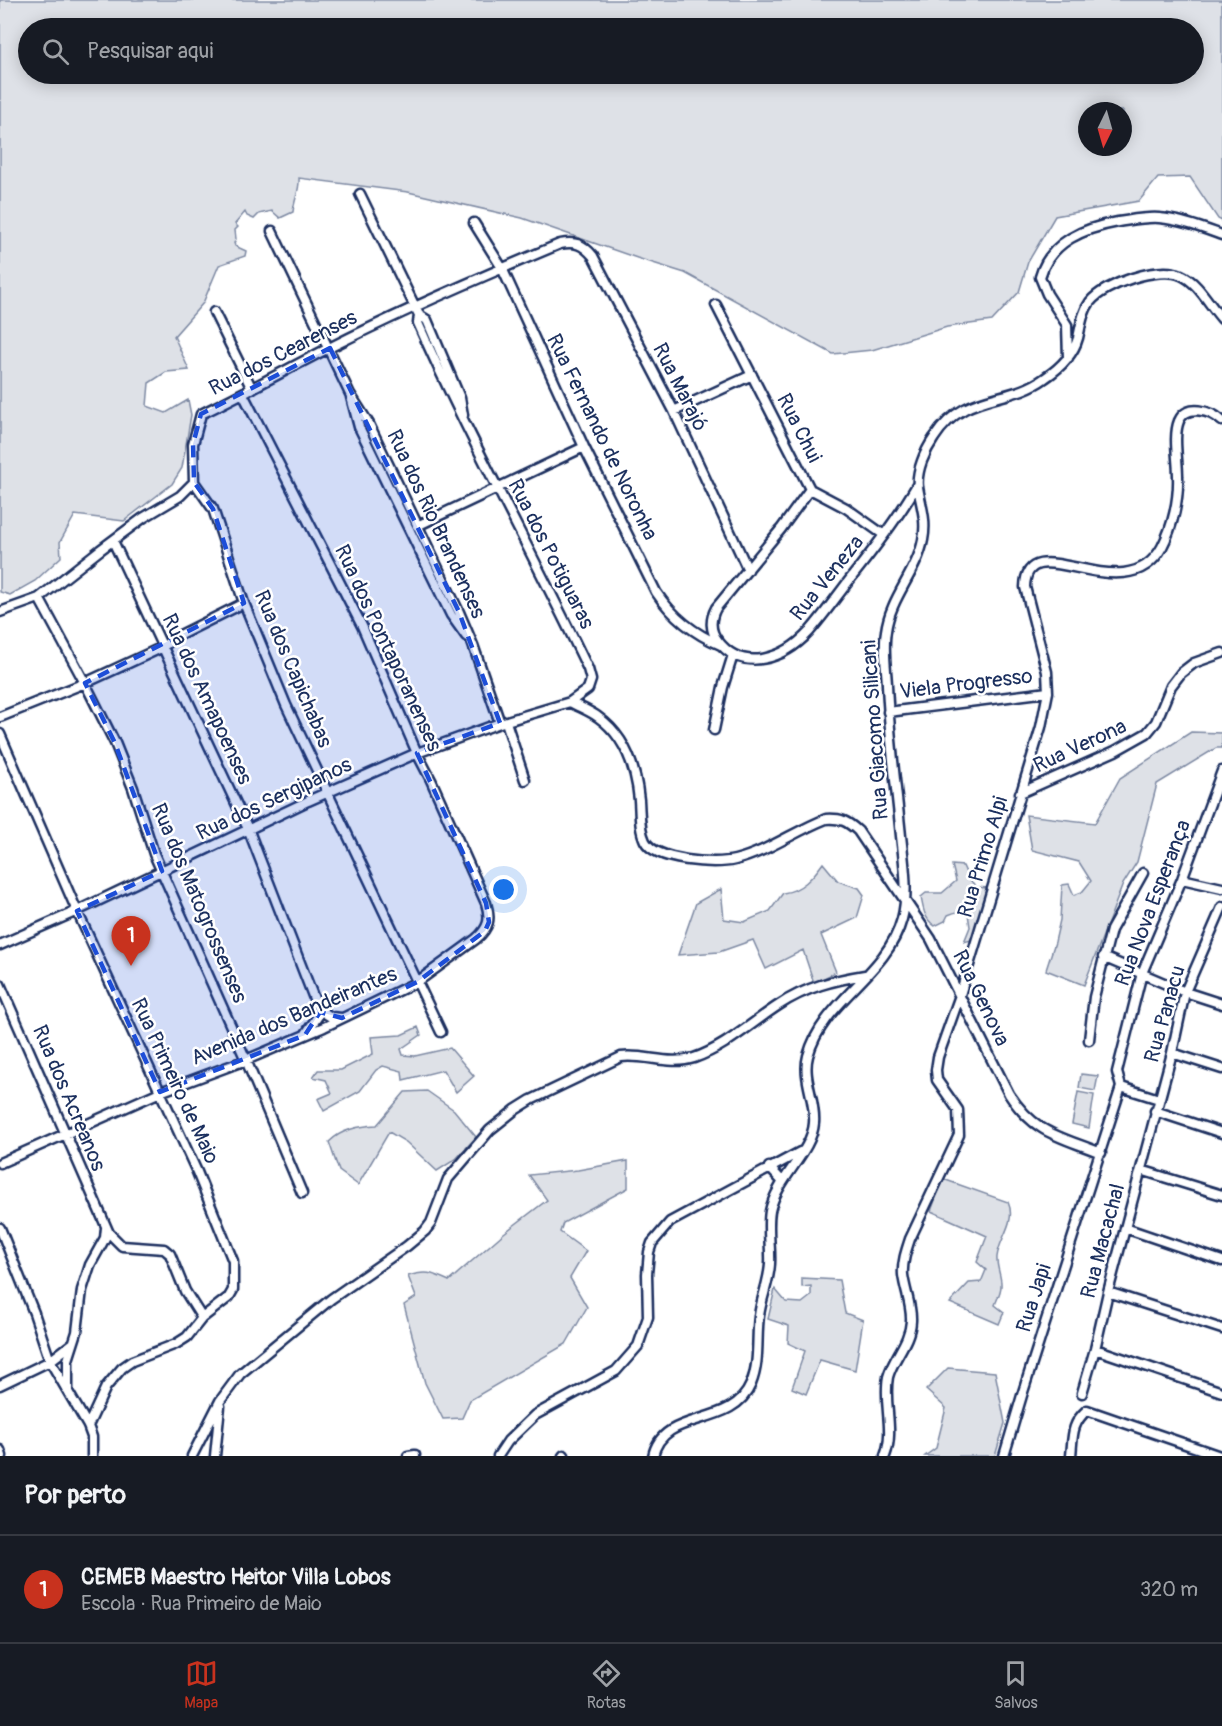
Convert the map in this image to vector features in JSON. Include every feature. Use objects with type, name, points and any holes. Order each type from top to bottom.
[{"type":"street","name":"Rua dos Potiguaras","points":[[360,194],[417,310],[427,320],[460,398],[463,415],[588,669],[591,680],[588,689],[570,702]]},
{"type":"street","points":[[1068,358],[1068,325],[1047,294],[1040,277],[1048,257],[1068,239],[1098,226],[1138,218],[1177,221],[1222,235]]},
{"type":"street","name":"Rua Fernando de Noronha","points":[[474,223],[502,268],[584,447],[661,600],[667,608],[700,636],[721,645]]},
{"type":"street","points":[[272,231],[330,348],[350,394]]},
{"type":"street","name":"Rua Marajó","points":[[560,244],[576,242],[593,256],[674,411],[748,570]]},
{"type":"street","name":"Rua dos Cearenses","points":[[194,482],[193,444],[201,414],[330,348],[417,310],[502,268],[560,244]]},
{"type":"street","name":"Rua Giacomo Silicani","points":[[803,1150],[813,1132],[814,1112],[807,1076],[808,1057],[817,1035],[829,1016],[865,975],[881,961],[902,920],[905,900],[904,862],[888,712],[886,631],[890,615],[917,561],[923,541],[925,520],[917,484],[926,452],[933,439],[949,420],[977,401],[1024,389],[1041,382],[1068,358],[1074,348],[1083,315],[1093,298],[1125,281],[1155,272],[1183,275],[1222,319]]},
{"type":"street","name":"Rua Chui","points":[[716,304],[810,489],[846,508],[884,535]]},
{"type":"street","points":[[213,312],[252,389]]},
{"type":"street","points":[[674,411],[752,375]]},
{"type":"street","name":"Rua dos Pontaporanenses","points":[[243,394],[362,626],[486,903],[489,922]]},
{"type":"street","name":"Rua dos Rio Brandenses","points":[[350,394],[369,424],[473,645]]},
{"type":"street","name":"Rua dos Rio Brandenses","points":[[350,394],[359,427],[451,615],[473,645]]},
{"type":"street","name":"Rua Primo Alpi","points":[[885,1456],[888,1440],[888,1377],[909,1333],[911,1323],[903,1275],[905,1254],[913,1232],[959,1135],[958,1110],[937,1080],[938,1057],[959,998],[1041,727],[1048,692],[1046,662],[1025,587],[1026,576],[1030,568],[1040,563],[1055,563],[1101,573],[1120,574],[1135,572],[1149,564],[1162,548],[1177,502],[1178,423],[1188,412],[1197,410],[1206,411],[1222,421]]},
{"type":"street","points":[[417,526],[584,447]]},
{"type":"street","points":[[0,612],[39,598],[143,518],[180,496],[194,482]]},
{"type":"street","name":"Rua dos Capichabas","points":[[194,482],[213,509],[244,603],[286,705],[441,1032]]},
{"type":"street","name":"Rua Veneza","points":[[733,655],[755,660],[782,652],[796,644],[808,633],[884,535],[917,484]]},
{"type":"street","points":[[714,730],[723,687],[733,655],[712,635],[712,615],[810,489]]},
{"type":"street","name":"Rua dos Amapoenses","points":[[113,541],[249,831],[318,1009]]},
{"type":"street","name":"Rua dos Matogrossenses","points":[[39,598],[115,743],[133,788],[154,854],[246,1060],[302,1193]]},
{"type":"street","points":[[0,717],[85,682],[163,646],[174,638],[244,603]]},
{"type":"street","points":[[473,645],[525,780]]},
{"type":"street","name":"Rua Verona","points":[[1020,793],[1147,734],[1156,722],[1171,686],[1181,673],[1194,663],[1222,653]]},
{"type":"street","name":"Viela Progresso","points":[[888,712],[1048,692]]},
{"type":"street","name":"Rua dos Sergipanos","points":[[0,945],[417,753],[503,722],[570,702]]},
{"type":"street","name":"Rua Genova","points":[[570,702],[597,716],[608,725],[629,757],[637,779],[642,831],[646,843],[653,851],[665,856],[710,862],[732,861],[754,854],[826,819],[838,818],[848,821],[858,831],[931,939],[959,998],[1019,1109],[1042,1130],[1101,1153]]},
{"type":"street","name":"Rua Primeiro de Maio","points":[[0,734],[77,911],[229,1246],[234,1274],[233,1290],[223,1304],[202,1318]]},
{"type":"street","name":"Rua Nova Esperança","points":[[1101,1153],[1121,1087],[1117,1072],[1142,973],[1182,879],[1222,771]]},
{"type":"street","points":[[1089,1040],[1094,997],[1111,930],[1143,873]]},
{"type":"street","points":[[1182,879],[1222,888]]},
{"type":"street","name":"Rua Panacu","points":[[1159,1099],[1185,992],[1222,907]]},
{"type":"street","name":"Avenida dos Bandeirantes","points":[[0,1163],[160,1092],[305,1035],[417,982],[476,939],[485,931],[489,922]]},
{"type":"street","points":[[1103,957],[1185,992],[1222,1004]]},
{"type":"street","points":[[192,1456],[230,1386],[249,1366],[331,1299],[425,1231],[431,1223],[453,1171],[490,1130],[515,1110],[560,1085],[621,1057],[672,1062],[694,1058],[725,1043],[781,1003],[814,986],[828,981],[865,975]]},
{"type":"street","name":"Rua dos Acreanos","points":[[0,984],[106,1227]]},
{"type":"street","points":[[318,1009],[331,1017],[342,1018]]},
{"type":"street","points":[[305,1035],[318,1016],[318,1009]]},
{"type":"street","points":[[1172,1053],[1222,1069]]},
{"type":"street","points":[[1121,1087],[1159,1099]]},
{"type":"street","name":"Rua Macachal","points":[[1082,1393],[1159,1099]]},
{"type":"street","points":[[1155,1111],[1222,1133]]},
{"type":"street","points":[[498,1456],[508,1441],[535,1415],[616,1371],[638,1347],[648,1317],[647,1261],[652,1243],[659,1233],[670,1222],[803,1150]]},
{"type":"street","points":[[653,1456],[656,1445],[667,1433],[691,1421],[729,1409],[737,1404],[749,1389],[756,1367],[758,1321],[770,1263],[768,1237],[770,1211],[776,1192],[803,1150]]},
{"type":"street","name":"Rua Japi","points":[[1004,1456],[1101,1153]]},
{"type":"street","points":[[769,1167],[782,1181]]},
{"type":"street","points":[[1141,1170],[1222,1195]]},
{"type":"street","points":[[88,1426],[106,1387],[122,1368],[132,1361],[176,1344],[187,1337],[202,1318],[185,1291],[170,1254],[164,1249],[122,1246],[106,1227]]},
{"type":"street","points":[[68,1393],[67,1369],[77,1332],[85,1277],[105,1238],[106,1227]]},
{"type":"street","points":[[0,1228],[34,1313],[50,1361],[88,1426],[92,1437],[92,1456]]},
{"type":"street","points":[[1125,1228],[1222,1261]]},
{"type":"street","points":[[1108,1292],[1222,1329]]},
{"type":"street","points":[[0,1385],[50,1361],[72,1344]]},
{"type":"street","points":[[1095,1349],[1222,1392]]},
{"type":"street","points":[[215,1456],[220,1401]]},
{"type":"street","points":[[1071,1456],[1074,1426],[1087,1410],[1221,1455]]},
{"type":"street","points":[[0,1450],[2,1456]]},
{"type":"highlighted area","points":[[330,348],[459,612],[500,723],[417,753],[486,903],[489,922],[485,931],[417,982],[342,1018],[320,1012],[305,1035],[160,1092],[77,911],[162,871],[115,743],[85,683],[244,603],[213,509],[194,482],[193,444],[201,414]]},
{"type":"shaded area","points":[[0,0],[1222,0],[1222,221],[1218,219],[1190,177],[1158,178],[1139,201],[1055,216],[1028,262],[1019,292],[992,321],[947,327],[872,350],[833,354],[685,273],[522,218],[408,192],[299,178],[293,212],[280,218],[272,211],[259,214],[254,219],[247,216],[245,212],[235,224],[238,227],[235,230],[234,243],[235,246],[246,251],[245,256],[219,265],[203,303],[174,336],[189,370],[166,372],[149,383],[147,406],[166,413],[188,400],[191,415],[182,468],[172,484],[124,521],[75,515],[60,542],[61,557],[35,581],[10,595],[0,592]]},
{"type":"shaded area","points":[[1191,732],[1222,733],[1222,748],[1216,748],[1157,784],[1137,862],[1123,884],[1084,985],[1046,970],[1060,920],[1062,885],[1069,884],[1074,895],[1082,892],[1091,881],[1079,862],[1032,850],[1026,815],[1095,823],[1120,778]]},
{"type":"shaded area","points":[[823,863],[838,881],[859,888],[864,895],[857,918],[821,935],[836,972],[814,983],[803,950],[766,969],[753,940],[719,952],[678,955],[696,903],[721,889],[724,919],[744,922],[770,911],[783,893],[801,886]]},
{"type":"shaded area","points":[[952,865],[963,866],[976,887],[988,888],[975,939],[964,942],[970,927],[968,914],[953,913],[948,915],[945,921],[935,926],[927,917],[921,897],[926,893],[942,893],[956,881]]},
{"type":"shaded area","points":[[418,1027],[421,1035],[401,1049],[403,1055],[415,1056],[450,1048],[474,1076],[456,1092],[443,1070],[403,1080],[402,1071],[383,1066],[376,1070],[360,1091],[324,1111],[318,1099],[332,1093],[326,1080],[313,1077],[318,1070],[341,1070],[373,1054],[371,1037],[401,1035]]},
{"type":"shaded area","points":[[1081,1074],[1098,1076],[1095,1091],[1079,1088]]},
{"type":"shaded area","points":[[427,1091],[454,1110],[476,1137],[456,1159],[437,1171],[406,1142],[389,1132],[358,1185],[339,1171],[329,1142],[352,1129],[377,1125],[405,1092]]},
{"type":"shaded area","points":[[1078,1092],[1094,1095],[1089,1128],[1072,1124]]},
{"type":"shaded area","points":[[628,1161],[628,1188],[563,1223],[560,1232],[586,1251],[570,1278],[587,1307],[566,1344],[470,1400],[462,1418],[443,1419],[425,1383],[404,1305],[416,1297],[408,1276],[429,1273],[449,1281],[504,1233],[547,1200],[529,1175],[578,1170]]},
{"type":"shaded area","points":[[943,1179],[1008,1202],[1009,1223],[997,1257],[1001,1286],[995,1305],[1004,1312],[999,1324],[950,1303],[969,1283],[981,1282],[986,1270],[977,1262],[987,1236],[931,1211]]},
{"type":"shaded area","points":[[802,1278],[839,1280],[845,1313],[863,1320],[855,1370],[820,1360],[806,1394],[792,1388],[805,1351],[788,1343],[789,1326],[768,1319],[775,1289],[786,1302],[802,1303],[811,1296],[811,1286],[802,1287]]},
{"type":"shaded area","points":[[948,1368],[995,1372],[1005,1423],[995,1456],[925,1456],[936,1448],[946,1408],[926,1390]]},
{"type":"place","name":"CEMEB Maestro Heitor Villa Lobos","points":[[131,966]]}]
